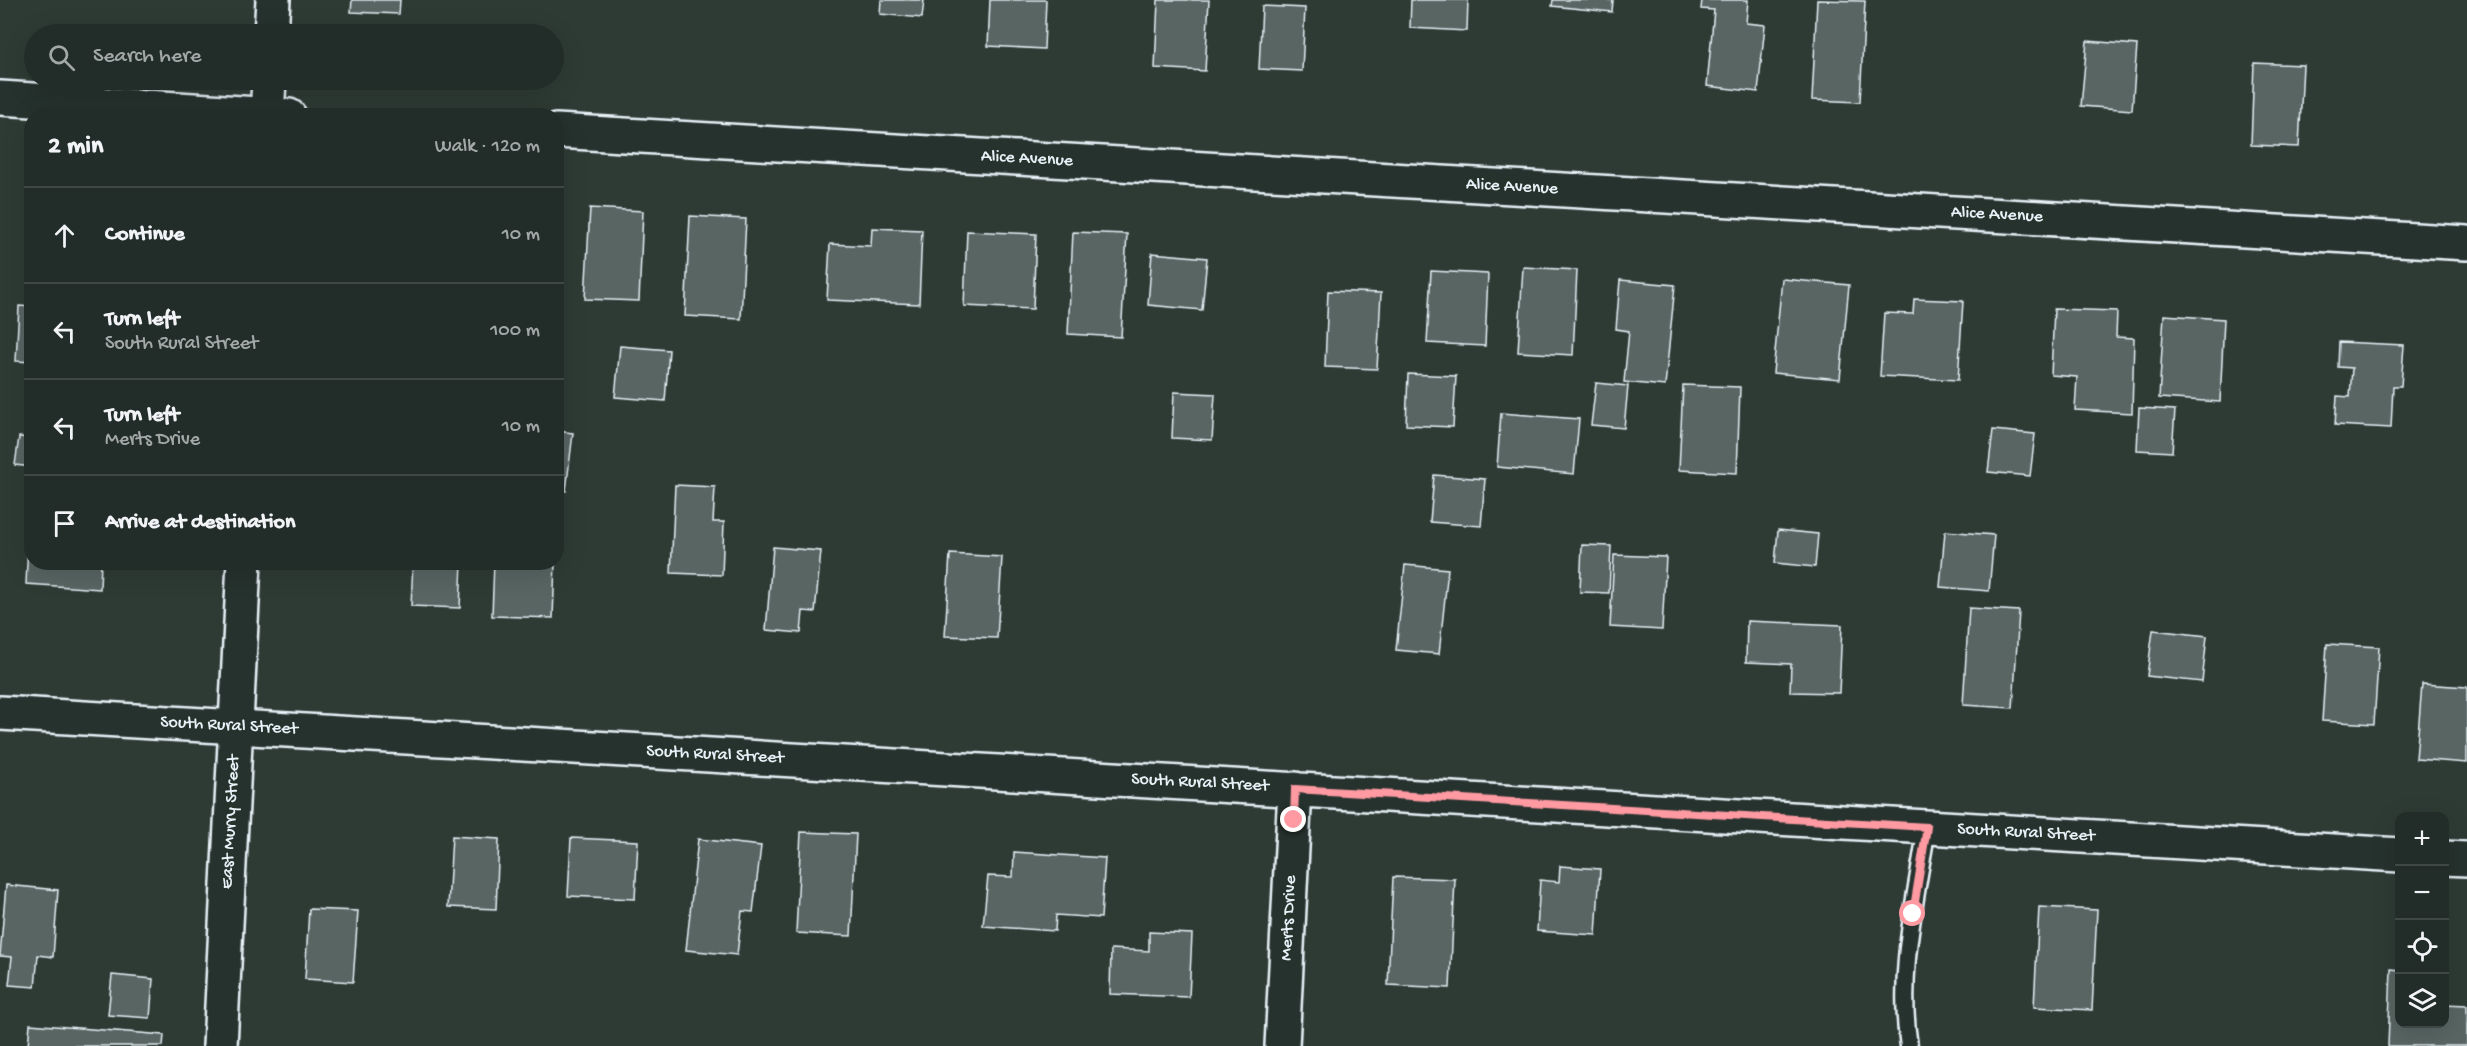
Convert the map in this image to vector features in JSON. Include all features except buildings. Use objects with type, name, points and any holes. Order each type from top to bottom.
[{"type":"street","points":[[272,24],[273,0]]},
{"type":"street","points":[[270,90],[273,108]]},
{"type":"street","points":[[0,98],[161,108]]},
{"type":"street","name":"Alice Avenue","points":[[564,131],[2467,243]]},
{"type":"street","name":"East Murry Street","points":[[220,1046],[244,570]]},
{"type":"street","name":"South Rural Street","points":[[0,713],[2395,855]]},
{"type":"street","name":"Merts Drive","points":[[1282,1046],[1295,789]]},
{"type":"street","points":[[2449,858],[2467,859]]},
{"type":"lane","points":[[1909,1046],[1906,1013],[1907,970],[1927,827]]},
{"type":"route","points":[[1294,820],[1295,789],[1927,827],[1913,914]]}]
